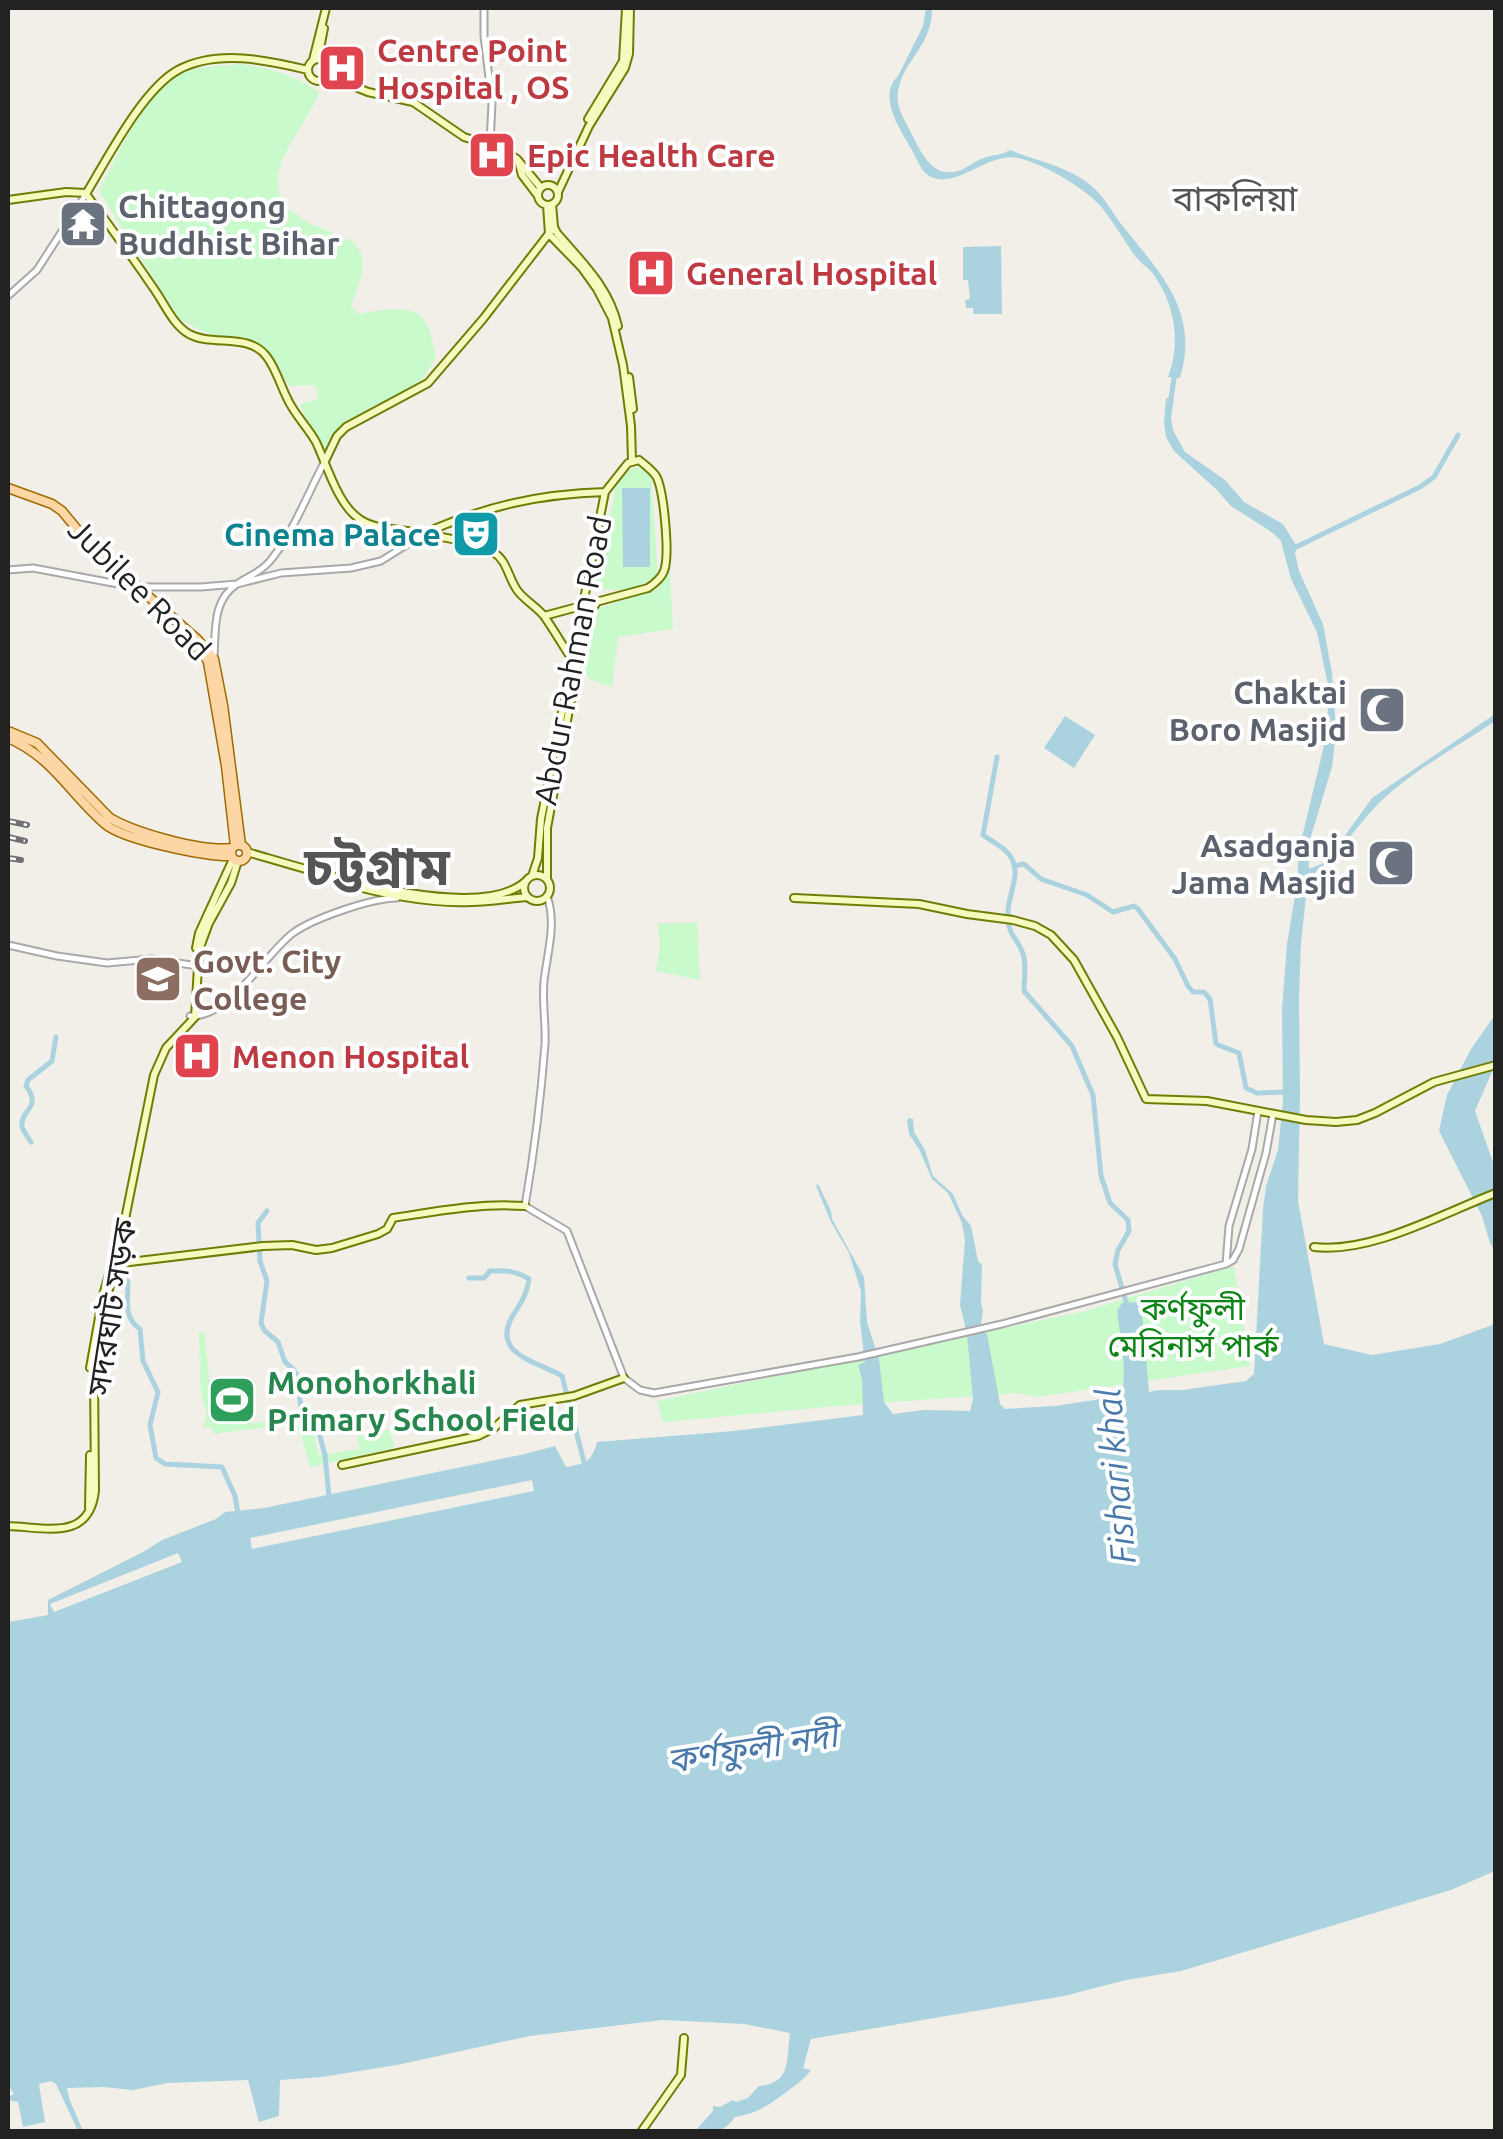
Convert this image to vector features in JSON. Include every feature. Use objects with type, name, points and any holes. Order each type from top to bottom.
[{"type":"main road","points":[[308,70],[316,60],[328,8]]},
{"type":"main road","points":[[549,205],[557,200],[557,190],[589,126],[628,62],[628,8]]},
{"type":"main road","points":[[86,194],[146,100],[177,70],[208,60],[237,58],[308,70]]},
{"type":"main road","points":[[316,60],[328,65],[328,76]]},
{"type":"main road","points":[[308,70],[310,78],[316,81],[328,76]]},
{"type":"main road","points":[[328,76],[368,92],[412,102],[464,137],[504,150],[517,159],[522,175],[540,192],[540,201],[549,205]]},
{"type":"main road","points":[[540,192],[550,185],[557,190]]},
{"type":"main road","points":[[8,200],[66,192],[86,194],[176,324],[202,339],[260,348],[313,437],[346,506],[364,522],[424,533],[498,555],[520,594],[544,616],[573,661]]},
{"type":"main road","points":[[544,616],[648,588],[665,570],[667,539],[659,482],[649,468],[635,460],[623,366],[612,318],[590,278],[552,230],[549,205]]},
{"type":"main road","points":[[324,463],[346,427],[428,383],[483,320],[552,230]]},
{"type":"main road","name":"Abdur Rahman Road","points":[[529,878],[538,864],[541,819],[606,492],[615,477],[635,460]]},
{"type":"main road","name":"Jubilee Road","points":[[8,490],[62,510],[131,586],[198,640],[214,659],[223,705],[238,853]]},
{"type":"main road","points":[[424,533],[492,507],[544,496],[606,492]]},
{"type":"main road","points":[[131,586],[204,654],[226,766],[238,853],[231,883],[202,938],[192,1016]]},
{"type":"main road","points":[[238,853],[408,898],[474,902],[528,897],[540,900],[548,896],[547,828],[554,786],[576,667],[588,616],[597,602]]},
{"type":"main road","points":[[8,735],[34,752],[101,814],[110,828],[134,837],[205,854],[238,853],[414,894],[478,897],[513,891],[537,874],[547,878]]},
{"type":"main road","points":[[528,897],[525,891],[529,878]]},
{"type":"main road","points":[[794,898],[919,904],[1035,926],[1062,945],[1087,983],[1146,1099],[1207,1101],[1306,1120],[1357,1120],[1438,1081],[1496,1065]]},
{"type":"main road","name":"সদরঘাট সড়ক","points":[[8,1526],[66,1529],[79,1524],[94,1503],[94,1373],[113,1264],[154,1075],[166,1048],[192,1016]]},
{"type":"main road","points":[[1314,1247],[1333,1249],[1399,1233],[1496,1193]]},
{"type":"main road","points":[[113,1264],[260,1247],[332,1248],[378,1234],[388,1229],[394,1218],[489,1204],[524,1206]]},
{"type":"main road","points":[[342,1465],[478,1436],[494,1428],[520,1405],[574,1396],[624,1378]]},
{"type":"main road","points":[[641,2132],[681,2076],[684,2038]]},
{"type":"street","points":[[484,8],[492,104],[490,144]]},
{"type":"street","points":[[8,296],[37,270],[86,194]]},
{"type":"street","points":[[214,659],[216,615],[223,598],[268,564],[324,463]]},
{"type":"street","points":[[8,570],[33,568],[131,586],[237,584],[380,561],[424,533]]},
{"type":"street","points":[[548,896],[552,923],[543,996],[545,1044],[524,1206],[567,1231],[624,1378],[640,1390],[654,1393],[858,1357],[1097,1300],[1226,1264],[1239,1248],[1274,1114]]},
{"type":"street","points":[[192,1016],[231,998],[294,932],[372,900],[408,898]]},
{"type":"street","points":[[8,945],[107,963],[150,959],[196,966]]},
{"type":"street","points":[[1226,1264],[1229,1226],[1252,1149],[1258,1111]]},
{"type":"green space","points":[[239,64],[281,73],[319,92],[279,170],[282,205],[309,223],[354,242],[362,255],[362,274],[351,306],[358,314],[396,309],[414,312],[427,325],[436,357],[423,379],[339,429],[321,454],[300,404],[318,399],[316,385],[289,386],[263,345],[208,334],[179,319],[99,191],[145,107],[171,80],[191,70]]},
{"type":"green space","points":[[636,467],[651,474],[658,576],[629,591],[595,588],[618,476]]},
{"type":"green space","points":[[670,573],[673,629],[618,637],[612,687],[589,679],[581,666],[594,610],[657,589]]},
{"type":"green space","points":[[658,923],[697,923],[700,980],[656,971],[660,948]]},
{"type":"green space","name":"কর্ণফুলী মেরিনার্স পার্ক","points":[[1234,1266],[1250,1366],[1036,1397],[1018,1393],[663,1422],[657,1401],[1085,1311]]},
{"type":"green space","points":[[199,1332],[204,1332],[210,1384],[246,1386],[252,1423],[292,1416],[313,1432],[319,1455],[360,1449],[357,1436],[390,1430],[394,1448],[310,1467],[301,1435],[284,1425],[214,1434],[212,1427],[203,1427],[207,1412],[201,1395]]},
{"type":"water","points":[[926,8],[932,8],[928,33],[905,71],[897,98],[925,158],[937,169],[952,172],[1010,150],[1089,184],[1173,294],[1185,333],[1180,378],[1168,377],[1174,351],[1174,324],[1161,287],[1103,209],[1086,193],[1052,171],[1018,158],[996,160],[952,178],[931,177],[922,169],[893,114],[890,94],[923,26]]},
{"type":"water","points":[[1001,246],[1002,314],[973,314],[973,308],[966,308],[965,300],[970,299],[968,280],[963,280],[963,247]]},
{"type":"water","name":"কর্ণফুলী নদী","points":[[1166,398],[1174,398],[1173,430],[1185,452],[1225,480],[1244,502],[1283,524],[1297,547],[1299,571],[1323,624],[1332,673],[1336,732],[1332,767],[1308,846],[1309,869],[1326,862],[1372,798],[1495,714],[1495,721],[1392,791],[1329,861],[1308,878],[1299,997],[1298,1201],[1324,1344],[1372,1355],[1440,1344],[1495,1324],[1495,1871],[1451,1890],[1181,1971],[1064,1996],[811,2039],[803,2068],[811,2070],[805,2077],[766,2106],[735,2117],[718,2131],[695,2131],[713,2106],[748,2098],[759,2086],[782,2075],[790,2033],[744,2024],[662,2020],[530,2036],[397,2065],[280,2080],[279,2116],[259,2122],[248,2080],[168,2083],[133,2090],[67,2088],[83,2131],[78,2131],[51,2081],[39,2084],[45,2122],[23,2127],[18,2102],[8,2100],[14,2094],[8,2085],[8,1622],[48,1615],[48,1600],[225,1512],[264,1508],[555,1446],[566,1467],[587,1460],[597,1442],[863,1415],[858,1365],[865,1362],[861,1291],[849,1253],[831,1222],[818,1184],[864,1277],[867,1322],[879,1359],[884,1402],[893,1414],[970,1411],[973,1399],[967,1334],[960,1305],[965,1240],[962,1223],[948,1193],[932,1179],[909,1134],[909,1118],[913,1119],[914,1132],[933,1176],[953,1194],[971,1226],[982,1265],[982,1330],[987,1334],[1000,1404],[1005,1409],[1121,1396],[1124,1364],[1117,1311],[1122,1303],[1141,1302],[1149,1392],[1246,1381],[1254,1374],[1263,1209],[1278,1150],[1283,1101],[1282,1009],[1287,944],[1298,854],[1326,737],[1329,690],[1317,632],[1291,579],[1281,541],[1231,506],[1174,451],[1166,437]]},
{"type":"water","points":[[622,488],[650,488],[650,567],[623,567]]},
{"type":"water","points":[[1065,716],[1095,735],[1074,768],[1044,748]]},
{"type":"water","points":[[1495,1015],[1495,1065],[1475,1111],[1495,1168],[1495,1251],[1482,1216],[1439,1131],[1447,1095],[1471,1049]]},
{"type":"pier","points":[[532,1480],[534,1491],[252,1549],[250,1538]]},
{"type":"pier","points":[[178,1553],[182,1562],[54,1612],[50,1604]]},
{"type":"waterway","points":[[1171,398],[1175,372]]},
{"type":"waterway","points":[[1294,548],[1420,487],[1434,477],[1458,435]]},
{"type":"waterway","name":"Fishari khal","points":[[997,757],[983,835],[1004,849],[1013,861],[1009,922],[1024,955],[1024,991],[1072,1046],[1093,1095],[1101,1176],[1110,1203],[1128,1220],[1129,1231],[1115,1264],[1127,1305]]},
{"type":"waterway","points":[[1014,866],[1024,864],[1041,879],[1087,895],[1113,912],[1134,906],[1138,909],[1175,959],[1188,986],[1210,999],[1216,1044],[1239,1053],[1246,1088],[1257,1093],[1285,1092]]},
{"type":"waterway","points":[[31,1142],[22,1127],[32,1104],[26,1086],[52,1061],[56,1037]]},
{"type":"waterway","points":[[267,1211],[258,1223],[260,1261],[267,1281],[261,1323],[278,1342],[285,1362],[298,1377],[301,1411],[305,1421],[319,1433],[325,1455],[329,1497]]},
{"type":"waterway","points":[[469,1278],[484,1278],[490,1271],[501,1271],[529,1279],[507,1330],[508,1340],[520,1355],[562,1376],[586,1470]]},
{"type":"waterway","points":[[124,1276],[128,1282],[129,1314],[140,1329],[143,1361],[158,1392],[150,1425],[156,1458],[165,1464],[222,1467],[238,1514]]},
{"type":"railway","points":[[8,821],[27,825]]},
{"type":"railway","points":[[8,837],[25,841]]},
{"type":"railway","points":[[8,858],[21,860]]},
{"type":"place","name":"Centre Point Hospital , OS","points":[[342,68]]},
{"type":"place","name":"Epic Health Care","points":[[492,155]]},
{"type":"place","name":"Chittagong Buddhist Bihar","points":[[83,224]]},
{"type":"place","name":"General Hospital","points":[[651,273]]},
{"type":"place","name":"Cinema Palace","points":[[476,534]]},
{"type":"place","name":"Chaktai Boro Masjid","points":[[1382,710]]},
{"type":"place","name":"Asadganja Jama Masjid","points":[[1391,863]]},
{"type":"place","name":"Govt. City College","points":[[158,979]]},
{"type":"place","name":"Menon Hospital","points":[[197,1056]]},
{"type":"place","name":"Monohorkhali Primary School Field","points":[[232,1400]]},
{"type":"district","name":"বাকলিয়া","points":[[1235,198]]},
{"type":"district","name":"চট্টগ্রাম","points":[[377,866]]}]
